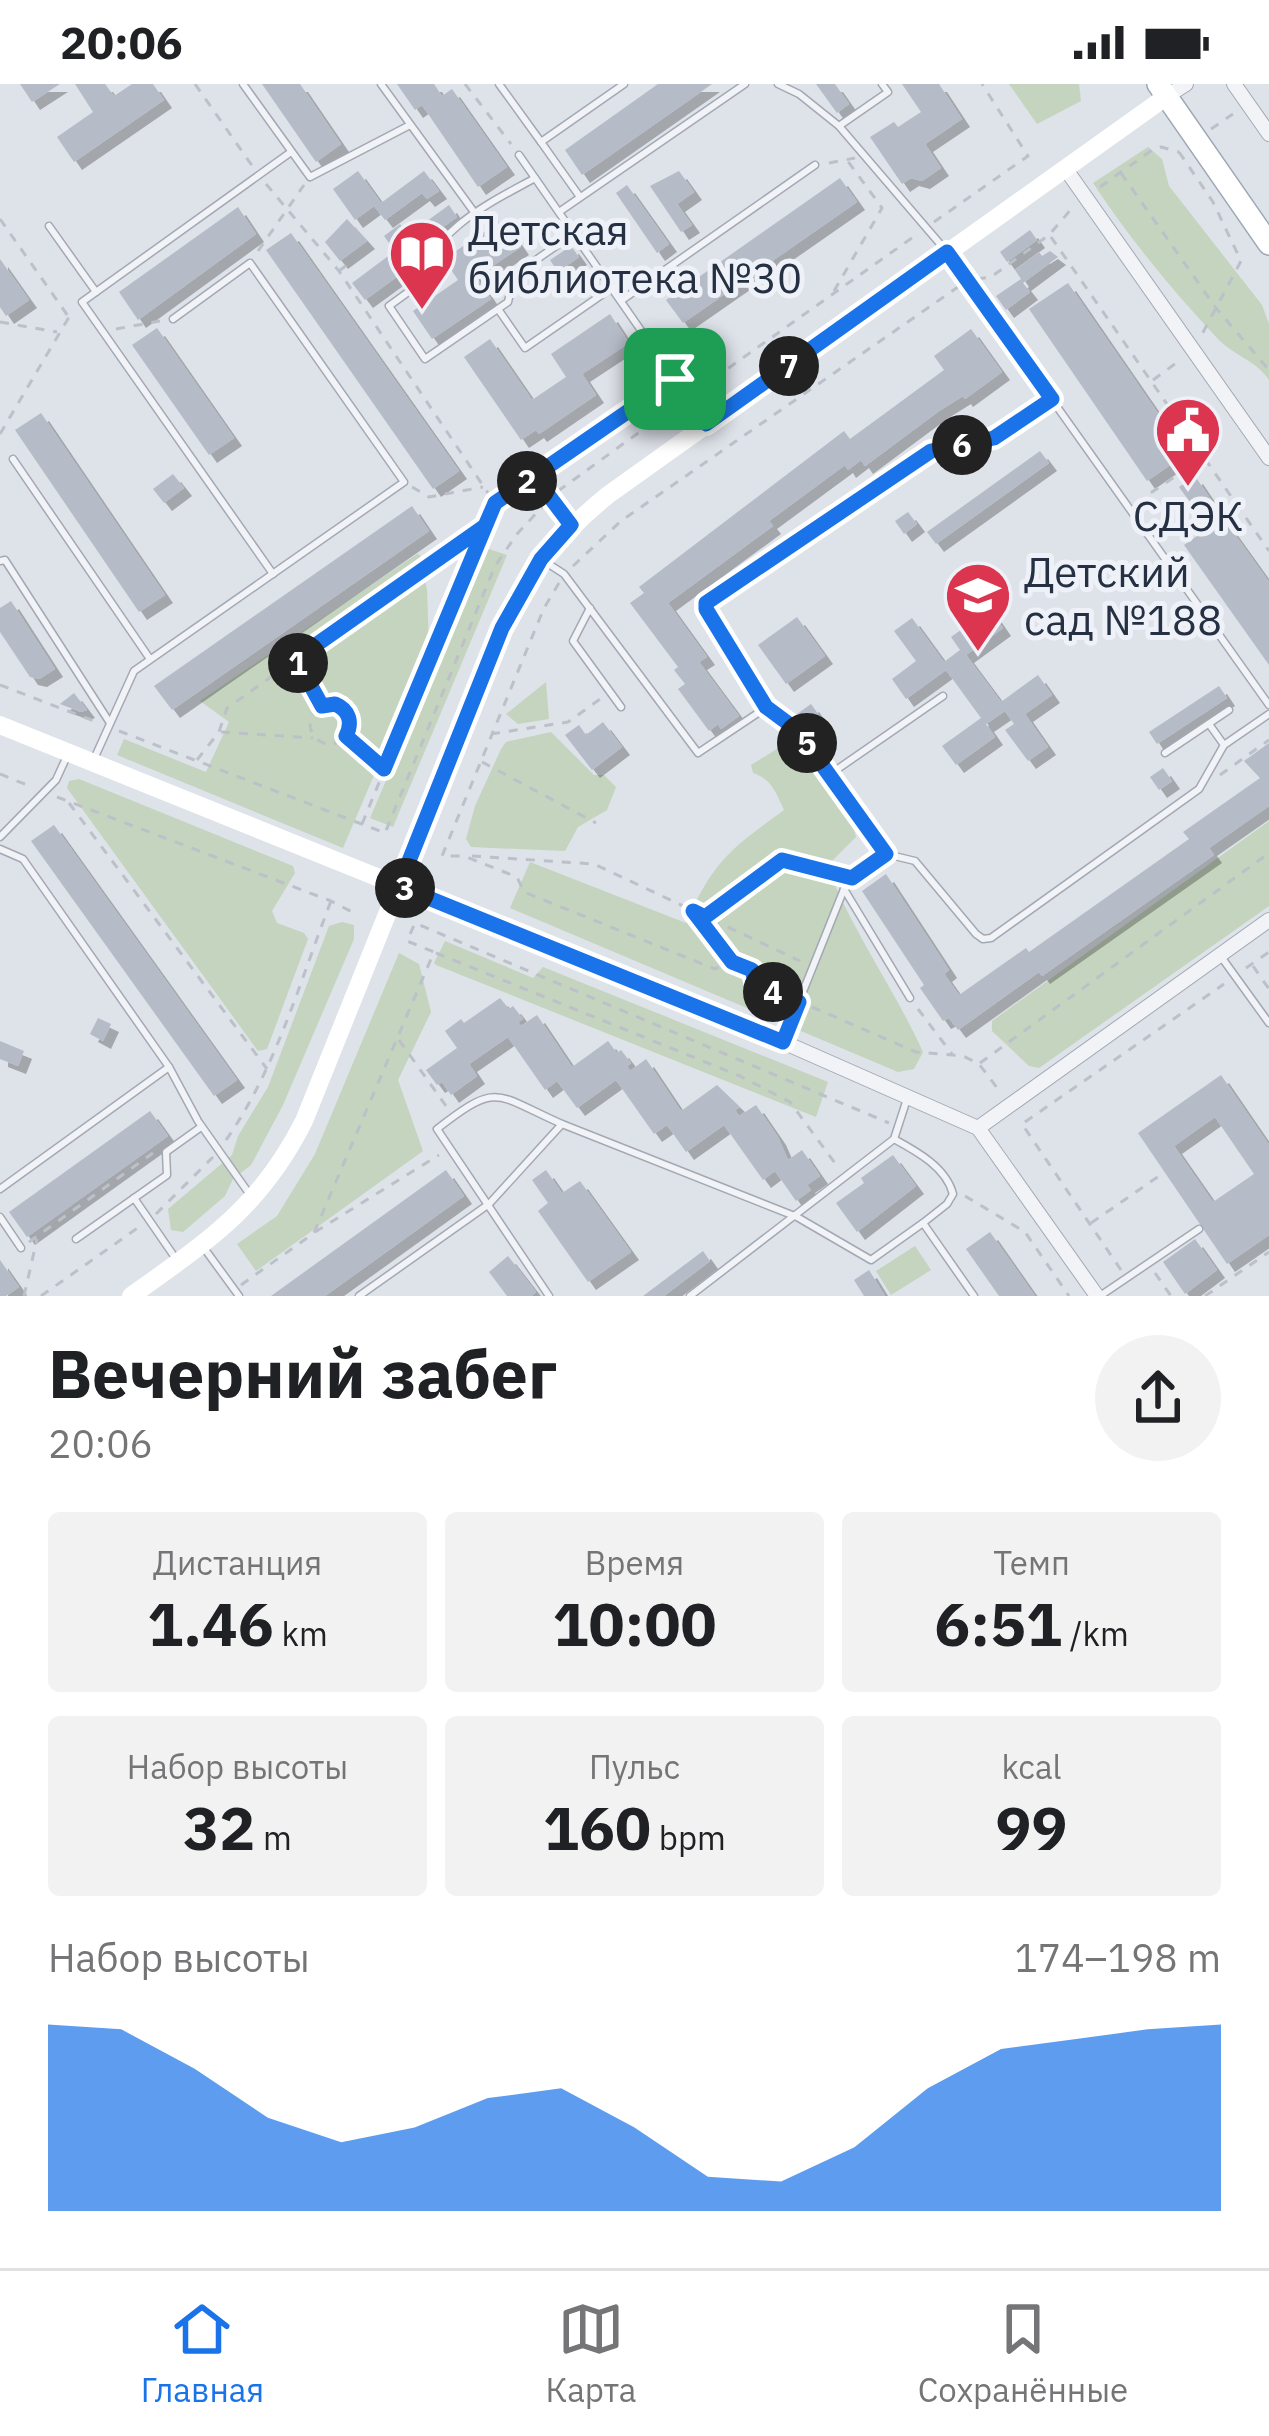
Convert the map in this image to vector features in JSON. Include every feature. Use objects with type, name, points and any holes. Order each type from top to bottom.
[{"type":"main road","points":[[1170,88],[1196,140],[1269,244]]},
{"type":"street","points":[[1234,84],[1269,134]]},
{"type":"street","points":[[145,1292],[254,1200],[283,1162],[304,1121],[502,628],[541,559],[571,525],[1170,88]]},
{"type":"street","points":[[1065,168],[1269,458]]},
{"type":"street","points":[[0,725],[783,1042],[978,1128],[1098,1296]]},
{"type":"street","points":[[978,1128],[1269,920]]},
{"type":"lane","points":[[244,84],[310,177],[410,125]]},
{"type":"lane","points":[[381,84],[474,212]]},
{"type":"lane","points":[[499,84],[580,197]]},
{"type":"lane","points":[[541,142],[623,84]]},
{"type":"lane","points":[[560,212],[745,84]]},
{"type":"lane","points":[[778,84],[799,94],[839,126],[947,252],[1269,704]]},
{"type":"lane","points":[[839,126],[888,92],[882,84]]},
{"type":"lane","points":[[272,574],[82,302],[291,152]]},
{"type":"lane","points":[[520,155],[706,424]]},
{"type":"lane","points":[[622,300],[815,166]]},
{"type":"lane","points":[[536,178],[474,212],[427,259],[422,282],[389,306],[425,359],[508,302],[514,275],[574,233]]},
{"type":"lane","points":[[49,226],[96,292]]},
{"type":"lane","points":[[93,762],[134,670],[404,482],[250,263],[173,319]]},
{"type":"lane","points":[[498,309],[525,348],[613,287]]},
{"type":"lane","points":[[495,503],[675,379]]},
{"type":"lane","points":[[1052,399],[994,438],[931,451],[706,603],[766,707],[797,730],[886,854],[915,861],[983,940],[1199,789],[1224,746],[1269,714]]},
{"type":"lane","points":[[13,459],[149,659]]},
{"type":"lane","points":[[534,476],[571,525]]},
{"type":"lane","points":[[541,559],[564,574],[698,753],[766,707]]},
{"type":"lane","points":[[0,562],[5,560],[110,725]]},
{"type":"lane","points":[[590,608],[573,640],[621,707]]},
{"type":"lane","points":[[829,775],[943,696]]},
{"type":"lane","points":[[1165,753],[1229,710]]},
{"type":"lane","points":[[1209,724],[1224,746]]},
{"type":"lane","points":[[0,837],[56,780],[68,752]]},
{"type":"lane","points":[[0,849],[23,859],[169,1067],[202,1126],[254,1200]]},
{"type":"lane","points":[[783,1042],[844,889],[886,854]]},
{"type":"lane","points":[[844,889],[910,998]]},
{"type":"lane","points":[[1220,956],[1269,1023]]},
{"type":"lane","points":[[0,1189],[169,1067]]},
{"type":"lane","points":[[549,1296],[437,1129],[483,1095],[497,1096],[797,1216],[871,1260],[953,1194],[950,1184],[923,1156],[894,1139]]},
{"type":"lane","points":[[690,1296],[701,1293],[894,1139],[908,1096]]},
{"type":"lane","points":[[359,1296],[489,1204],[562,1124]]},
{"type":"lane","points":[[76,1239],[167,1175],[166,1152],[202,1126]]},
{"type":"lane","points":[[134,1198],[178,1262]]},
{"type":"lane","points":[[0,1217],[21,1248]]},
{"type":"lane","points":[[923,1222],[974,1296]]},
{"type":"lane","points":[[1098,1296],[1199,1229]]},
{"type":"lane","points":[[202,1245],[237,1293]]},
{"type":"path","points":[[195,84],[259,175],[339,271],[495,503],[362,824]]},
{"type":"path","points":[[465,84],[520,155]]},
{"type":"path","points":[[982,84],[1028,156]]},
{"type":"path","points":[[1196,140],[1248,103]]},
{"type":"path","points":[[813,967],[594,864],[442,856],[544,608],[564,574],[621,521],[968,280],[991,277],[1049,236],[1066,212],[1162,147],[1179,152],[1201,183],[1240,261],[1192,350],[1151,381]]},
{"type":"path","points":[[815,166],[866,156]]},
{"type":"path","points":[[832,294],[882,208],[848,160]]},
{"type":"path","points":[[1120,172],[1216,308],[1269,370]]},
{"type":"path","points":[[250,263],[310,177]]},
{"type":"path","points":[[0,219],[68,316]]},
{"type":"path","points":[[1049,236],[1269,551]]},
{"type":"path","points":[[339,271],[352,261]]},
{"type":"path","points":[[0,434],[68,316],[82,302]]},
{"type":"path","points":[[103,332],[173,319]]},
{"type":"path","points":[[0,322],[59,332]]},
{"type":"path","points":[[1129,507],[1204,457]]},
{"type":"path","points":[[404,482],[429,497],[485,487]]},
{"type":"path","points":[[196,761],[219,732],[227,708],[485,526]]},
{"type":"path","points":[[296,659],[322,706]]},
{"type":"path","points":[[0,685],[385,833]]},
{"type":"path","points":[[491,734],[568,722],[610,692]]},
{"type":"path","points":[[317,738],[311,721],[322,706],[335,704],[346,711],[350,723],[346,736]]},
{"type":"path","points":[[219,732],[317,738],[329,743],[346,736]]},
{"type":"path","points":[[346,736],[384,769]]},
{"type":"path","points":[[1199,789],[1269,740]]},
{"type":"path","points":[[481,761],[596,823]]},
{"type":"path","points":[[0,774],[356,914]]},
{"type":"path","points":[[68,802],[267,1069]]},
{"type":"path","points":[[979,1064],[1269,853]]},
{"type":"path","points":[[464,856],[517,877],[524,892],[715,969],[732,962]]},
{"type":"path","points":[[705,917],[782,860],[852,878]]},
{"type":"path","points":[[41,1296],[150,1220],[219,1150],[247,1111],[267,1069],[331,901]]},
{"type":"path","points":[[693,911],[732,962],[752,970],[756,985],[916,1052],[952,1054],[979,1064],[998,1089]]},
{"type":"path","points":[[845,1178],[790,1102],[740,1076],[407,941],[415,923],[898,1126]]},
{"type":"path","points":[[314,1233],[434,952]]},
{"type":"path","points":[[1126,1278],[1022,1124],[1269,952]]},
{"type":"path","points":[[1252,964],[1269,989]]},
{"type":"path","points":[[910,998],[952,1054]]},
{"type":"path","points":[[398,1039],[453,1116]]},
{"type":"path","points":[[21,1248],[162,1146]]},
{"type":"path","points":[[237,1293],[314,1233],[450,1148]]},
{"type":"path","points":[[1090,1225],[1160,1176]]},
{"type":"path","points":[[953,1194],[988,1206],[1025,1232],[1069,1296]]},
{"type":"path","points":[[24,1296],[38,1235]]},
{"type":"path","points":[[1205,1296],[1269,1252]]},
{"type":"path","points":[[1148,1263],[1171,1296]]},
{"type":"green space","points":[[1009,84],[1079,84],[1081,101],[1037,124]]},
{"type":"green space","points":[[1148,147],[1162,159],[1169,186],[1262,305],[1269,324],[1269,380],[1201,321],[1093,183]]},
{"type":"green space","points":[[486,548],[507,555],[393,827],[370,818]]},
{"type":"green space","points":[[417,554],[427,590],[429,646],[343,848],[117,755],[124,739],[206,772],[229,722],[200,701]]},
{"type":"green space","points":[[546,682],[549,719],[518,724],[506,714]]},
{"type":"green space","points":[[551,732],[594,775],[604,775],[616,787],[607,810],[578,827],[565,851],[471,847],[466,839],[475,806],[501,749],[506,742]]},
{"type":"green space","points":[[785,744],[805,748],[849,811],[856,837],[827,866],[923,1052],[914,1069],[898,1072],[510,908],[530,862],[686,923],[725,858],[784,810],[773,787],[753,773],[751,765]]},
{"type":"green space","points":[[79,779],[293,866],[295,873],[272,911],[277,923],[308,939],[267,1049],[258,1051],[67,788],[69,781]]},
{"type":"green space","points":[[1269,821],[1269,906],[1039,1068],[1029,1066],[992,1031],[992,1021]]},
{"type":"green space","points":[[354,925],[354,939],[283,1105],[251,1165],[233,1179],[225,1196],[183,1232],[171,1230],[168,1209],[232,1155],[268,1087],[329,926]]},
{"type":"green space","points":[[445,941],[533,978],[543,967],[828,1082],[816,1117],[436,965]]},
{"type":"green space","points":[[399,953],[419,964],[431,1012],[398,1080],[423,1151],[256,1271],[237,1244],[277,1216],[315,1154]]},
{"type":"green space","points":[[915,1246],[931,1270],[891,1295],[876,1271]]},
{"type":"building","points":[[20,84],[60,84],[32,102]]},
{"type":"building","points":[[75,84],[105,84],[114,96],[132,84],[153,84],[164,100],[74,162],[57,137],[93,112]]},
{"type":"building","points":[[262,84],[300,84],[341,144],[316,162]]},
{"type":"building","points":[[397,84],[434,84],[442,96],[452,89],[507,167],[478,187],[422,105],[415,110]]},
{"type":"building","points":[[658,84],[712,84],[582,175],[565,150]]},
{"type":"building","points":[[816,84],[835,84],[849,104],[837,113]]},
{"type":"building","points":[[902,84],[939,84],[962,119],[925,144],[941,168],[922,181],[911,178],[902,184],[870,137],[921,112]]},
{"type":"building","points":[[358,171],[381,203],[424,171],[439,191],[427,199],[422,193],[385,220],[374,206],[355,220],[333,189]]},
{"type":"building","points":[[679,171],[694,192],[677,204],[692,225],[681,232],[650,186]]},
{"type":"building","points":[[840,178],[857,202],[683,323],[666,300]]},
{"type":"building","points":[[627,185],[669,244],[657,253],[616,193]]},
{"type":"building","points":[[449,205],[457,217],[417,246],[424,257],[365,300],[352,283],[395,251],[384,236],[400,224],[408,235]]},
{"type":"building","points":[[238,207],[256,234],[138,320],[119,292]]},
{"type":"building","points":[[347,219],[367,241],[340,261],[325,242]]},
{"type":"building","points":[[502,220],[521,247],[476,277],[491,299],[432,339],[413,311],[458,280],[444,259]]},
{"type":"building","points":[[1030,230],[1037,240],[1007,262],[1000,252]]},
{"type":"building","points":[[291,233],[459,471],[433,489],[266,250]]},
{"type":"building","points":[[571,246],[579,257],[558,272],[550,260]]},
{"type":"building","points":[[1050,251],[1058,257],[1023,283],[1030,292],[1006,310],[996,296],[1021,279],[1015,270],[1039,252],[1042,256]]},
{"type":"building","points":[[0,259],[29,300],[6,316],[0,307]]},
{"type":"building","points":[[1068,283],[1186,454],[1147,481],[1029,309]]},
{"type":"building","points":[[610,314],[629,343],[582,374],[596,395],[539,434],[536,430],[521,440],[464,357],[490,339],[532,400],[566,377],[551,354]]},
{"type":"building","points":[[157,328],[234,438],[209,455],[132,345]]},
{"type":"building","points":[[971,329],[1002,372],[865,466],[861,460],[848,470],[845,465],[769,521],[773,526],[668,603],[707,657],[699,662],[739,716],[709,731],[678,689],[685,684],[674,670],[678,667],[630,603],[644,593],[639,587],[844,431],[850,439],[944,370],[934,356]]},
{"type":"building","points":[[41,413],[165,595],[139,612],[15,430]]},
{"type":"building","points":[[1040,451],[1049,463],[936,544],[927,532]]},
{"type":"building","points":[[173,474],[184,488],[164,503],[153,489]]},
{"type":"building","points":[[1195,476],[1219,512],[1204,522],[1179,487]]},
{"type":"building","points":[[412,506],[429,531],[172,710],[154,686]]},
{"type":"building","points":[[908,512],[917,524],[904,534],[895,521]]},
{"type":"building","points":[[1223,518],[1269,582],[1269,665],[1184,545]]},
{"type":"building","points":[[11,601],[55,669],[39,679],[30,677],[0,632],[0,608]]},
{"type":"building","points":[[990,609],[1003,628],[966,655],[1001,702],[1038,675],[1052,695],[1025,714],[1048,747],[1028,761],[1005,730],[1014,724],[1005,711],[986,724],[995,737],[956,765],[942,746],[981,718],[946,670],[906,699],[892,679],[916,661],[894,631],[912,618],[944,662],[960,650],[951,637]]},
{"type":"building","points":[[797,617],[825,656],[786,684],[758,645]]},
{"type":"building","points":[[1219,686],[1227,698],[1157,744],[1149,732]]},
{"type":"building","points":[[74,693],[87,710],[60,704]]},
{"type":"building","points":[[811,704],[821,718],[807,728],[797,714]]},
{"type":"building","points":[[603,722],[622,747],[592,770],[565,735],[579,725],[586,735]]},
{"type":"building","points":[[1269,743],[1269,806],[1209,848],[1214,855],[958,1030],[949,1018],[943,1021],[920,988],[924,985],[862,891],[886,874],[949,970],[944,974],[959,995],[1026,948],[1029,952],[1189,839],[1183,832],[1260,778],[1244,761]]},
{"type":"building","points":[[1163,768],[1172,781],[1159,790],[1150,777]]},
{"type":"building","points":[[54,825],[237,1080],[214,1096],[31,841]]},
{"type":"building","points":[[500,998],[523,1019],[518,1022],[521,1026],[537,1015],[572,1067],[608,1041],[631,1063],[630,1071],[646,1059],[681,1111],[717,1085],[740,1107],[735,1110],[739,1116],[756,1105],[788,1160],[802,1150],[820,1176],[796,1201],[775,1171],[763,1180],[724,1125],[686,1152],[667,1125],[654,1134],[616,1080],[577,1108],[557,1081],[545,1090],[508,1037],[469,1064],[477,1076],[451,1095],[426,1070],[457,1048],[445,1031]]},
{"type":"building","points":[[98,1018],[111,1024],[103,1041],[90,1034]]},
{"type":"building","points":[[0,1041],[24,1051],[18,1066],[0,1059]]},
{"type":"building","points":[[1221,1075],[1269,1145],[1269,1235],[1227,1264],[1138,1133]],"holes":[[[1215,1117],[1254,1174],[1213,1202],[1174,1146]]]},
{"type":"building","points":[[150,1111],[168,1136],[27,1237],[9,1212]]},
{"type":"building","points":[[893,1155],[916,1186],[857,1232],[836,1203]]},
{"type":"building","points":[[446,1170],[464,1196],[325,1296],[271,1296]]},
{"type":"building","points":[[546,1170],[562,1193],[580,1181],[631,1252],[588,1282],[538,1211],[548,1203],[532,1180]]},
{"type":"building","points":[[990,1232],[1035,1296],[999,1296],[966,1249]]},
{"type":"building","points":[[1195,1239],[1217,1270],[1185,1294],[1163,1262]]},
{"type":"building","points":[[703,1251],[710,1261],[664,1296],[643,1296]]},
{"type":"building","points":[[508,1256],[536,1292],[532,1296],[507,1296],[489,1272]]},
{"type":"building","points":[[0,1260],[19,1287],[6,1296],[0,1296]]},
{"type":"building","points":[[869,1270],[885,1296],[864,1296],[854,1280]]},
{"type":"place","name":"Детская библиотека №30","points":[[422,312]]},
{"type":"place","name":"СДЭК","points":[[1188,489]]},
{"type":"place","name":"Детский сад №188","points":[[978,654]]},
{"type":"route","points":[[675,379],[495,503],[485,526],[296,659],[322,706],[335,704],[346,711],[350,723],[346,736],[384,769],[495,503],[534,476],[571,525],[541,559],[502,628],[399,886],[783,1042],[799,1002],[756,985],[752,970],[732,962],[693,911],[705,917],[782,860],[852,878],[886,854],[797,730],[766,707],[706,603],[931,451],[994,438],[1052,399],[947,252],[706,424],[675,379]]}]
